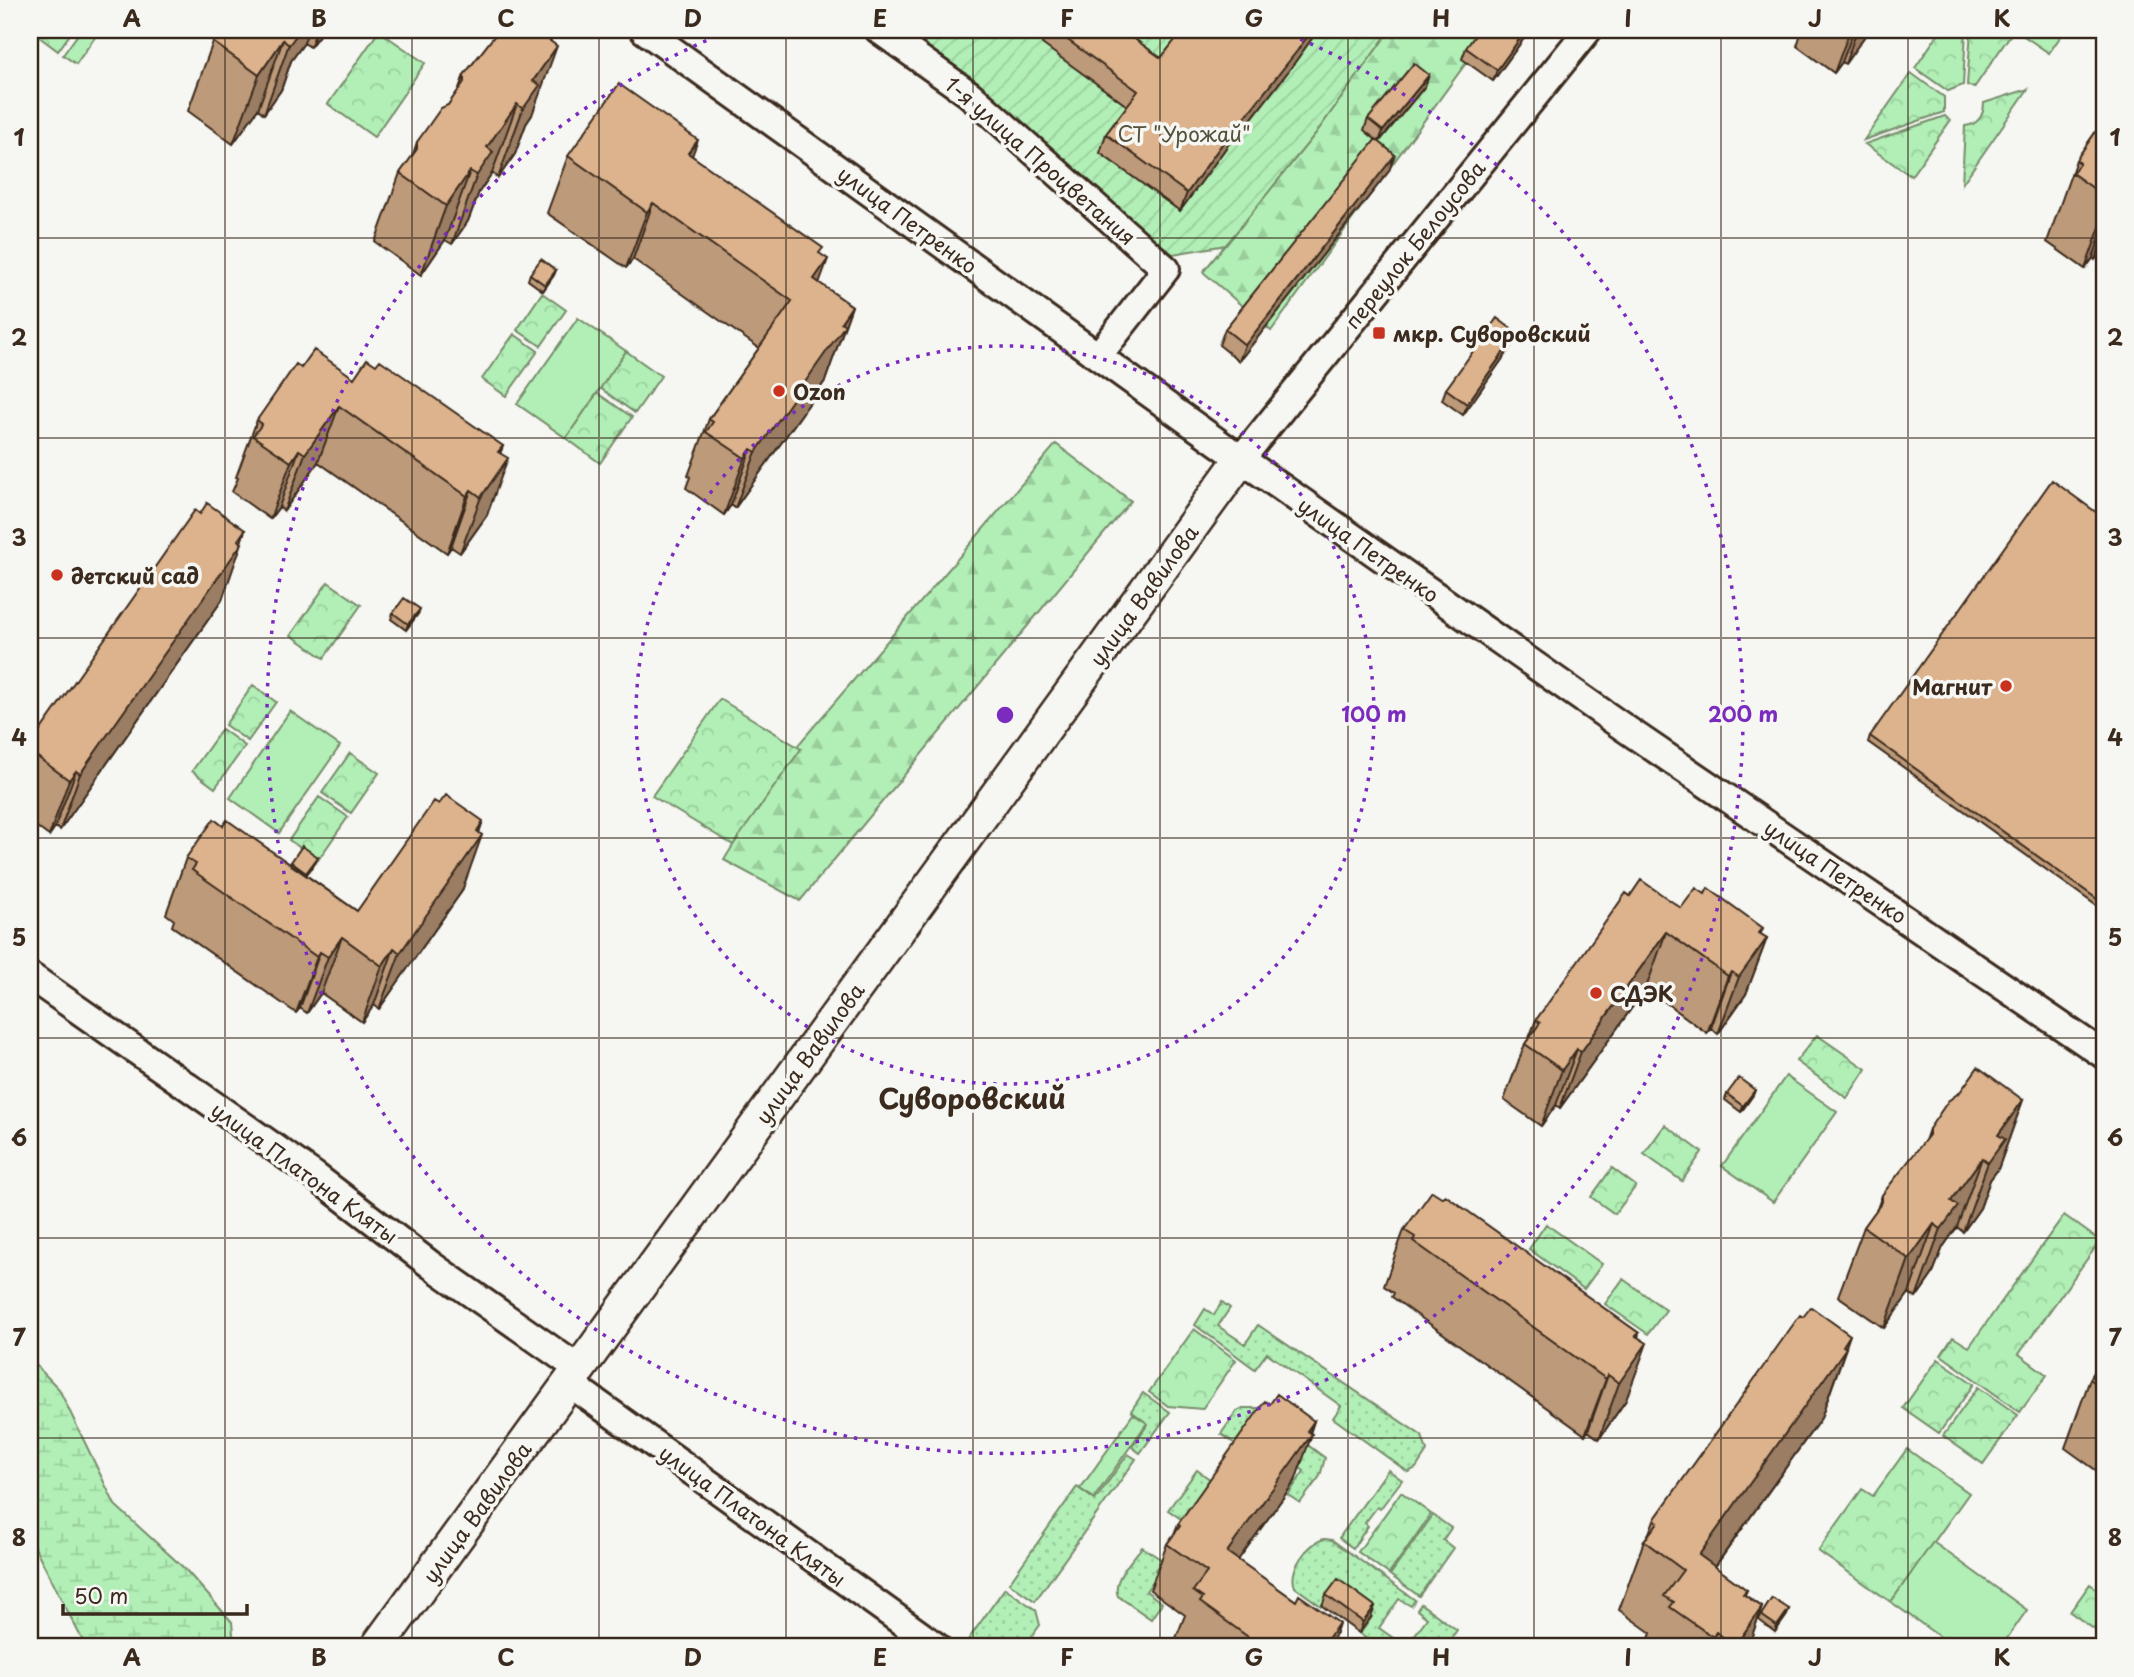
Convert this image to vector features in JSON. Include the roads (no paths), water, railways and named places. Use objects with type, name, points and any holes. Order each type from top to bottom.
[{"type":"street","name":"улица Петренко","points":[[644,30],[1241,459],[1623,727],[2104,1055]]},
{"type":"street","name":"1-я улица Процветания","points":[[879,30],[970,94],[1166,269],[1098,356]]},
{"type":"street","name":"переулок Белоусова","points":[[1241,459],[1588,30]]},
{"type":"street","name":"улица Вавилова","points":[[377,1647],[1241,459]]},
{"type":"street","name":"улица Платона Кляты","points":[[30,976],[316,1176],[574,1376],[936,1647]]},
{"type":"place","name":"мкр. Суворовский","points":[[1379,333]]},
{"type":"place","name":"Ozon","points":[[779,391]]},
{"type":"place","name":"детский сад","points":[[57,575]]},
{"type":"place","name":"Магнит","points":[[2006,686]]},
{"type":"place","name":"СДЭК","points":[[1596,993]]},
{"type":"district","name":"Суворовский","points":[[972,1097]]},
{"type":"park label","name":"СТ \"Урожай\"","points":[[1184,133]]}]
